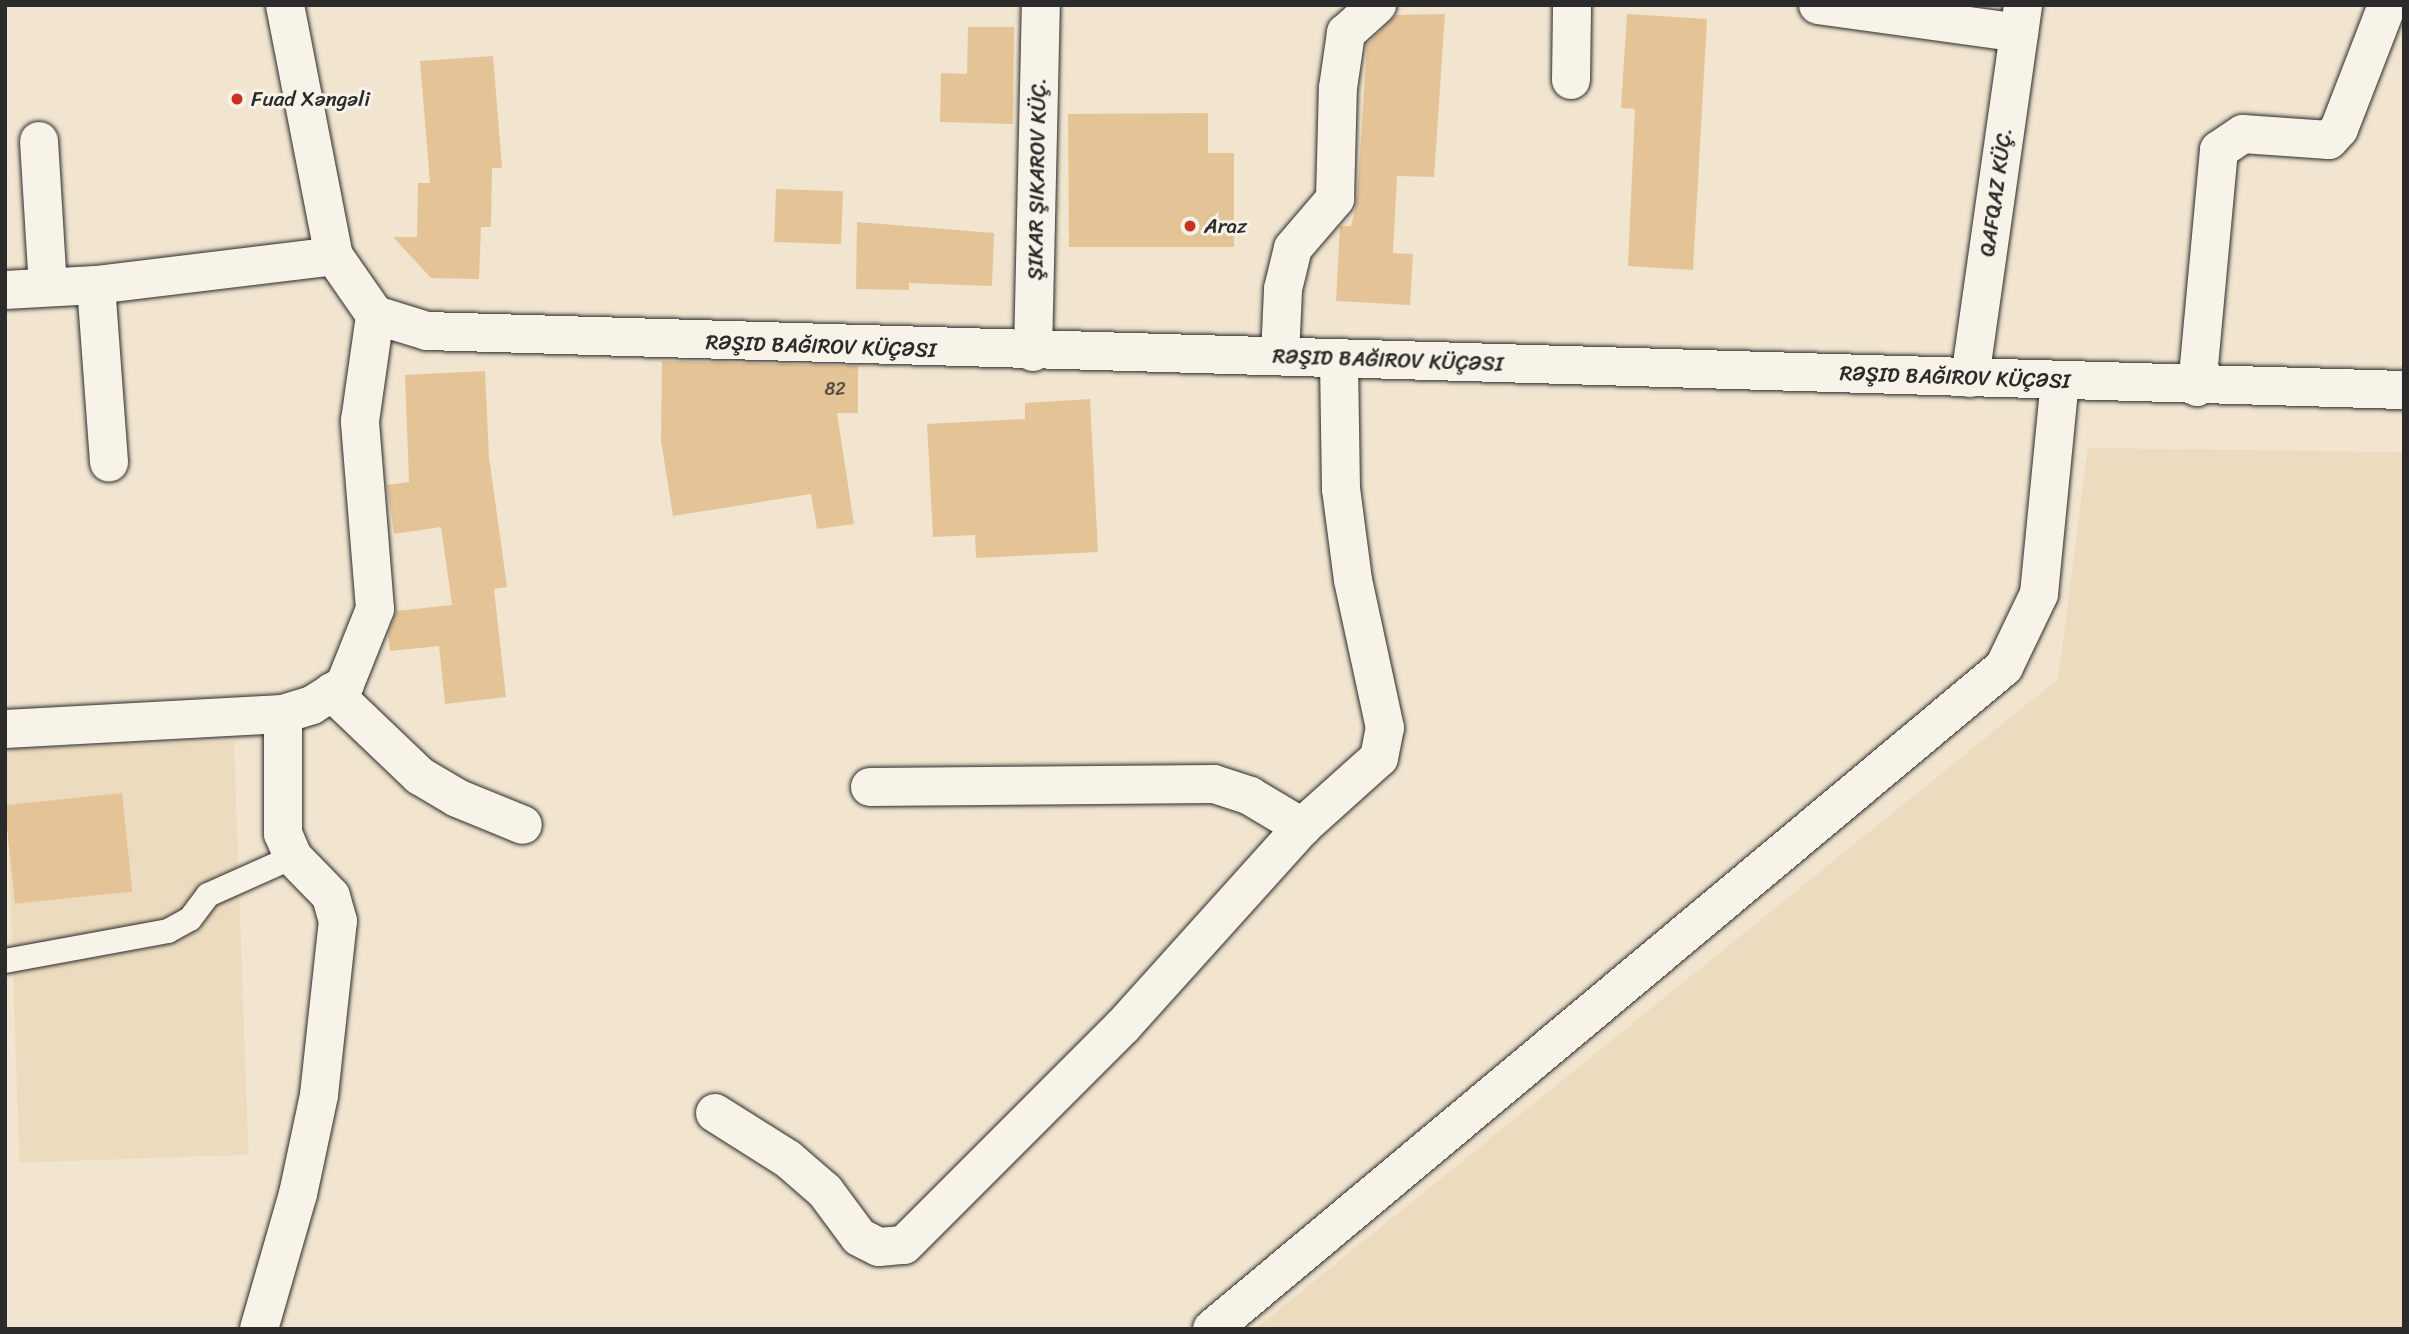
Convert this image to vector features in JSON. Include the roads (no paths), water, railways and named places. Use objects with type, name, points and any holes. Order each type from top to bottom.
[{"type":"street","points":[[285,5],[334,256],[375,314],[428,331],[480,336],[1033,352],[1280,356],[2060,380],[2197,387],[2404,390]]},
{"type":"street","name":"ŞIKAR ŞIKAROV KÜÇ.","points":[[1033,352],[1041,5]]},
{"type":"street","points":[[1280,356],[1283,289],[1293,248],[1335,199],[1338,88],[1346,33],[1377,5]]},
{"type":"street","points":[[1571,80],[1572,5]]},
{"type":"street","points":[[1818,5],[2021,19]]},
{"type":"street","points":[[2197,387],[2219,150],[2243,134],[2329,140],[2339,129],[2387,5]]},
{"type":"street","name":"QAFQAZ KÜÇ.","points":[[1970,378],[2021,19]]},
{"type":"street","points":[[39,141],[48,287]]},
{"type":"street","points":[[5,290],[96,285],[334,256]]},
{"type":"street","points":[[96,285],[109,463]]},
{"type":"street","points":[[5,729],[283,714],[345,684],[359,659],[375,609],[360,421],[375,314]]},
{"type":"street","points":[[715,1113],[788,1159],[825,1191],[859,1237],[879,1247],[904,1245],[1124,1026],[1302,827],[1379,758],[1385,728],[1353,580],[1341,489],[1339,358]]},
{"type":"street","points":[[1212,1329],[2004,667],[2039,594],[2060,380]]},
{"type":"street","points":[[332,692],[421,776],[457,798],[523,825]]},
{"type":"street","points":[[259,1329],[298,1194],[319,1095],[338,922],[331,896],[293,857],[283,834],[283,714]]},
{"type":"street","points":[[870,787],[1214,784],[1250,796],[1302,827]]},
{"type":"lane","points":[[5,961],[168,931],[190,919],[208,895],[293,857]]},
{"type":"place","name":"Fuad Xəngəli","points":[[237,99]]},
{"type":"place","name":"Araz","points":[[1190,226]]}]
